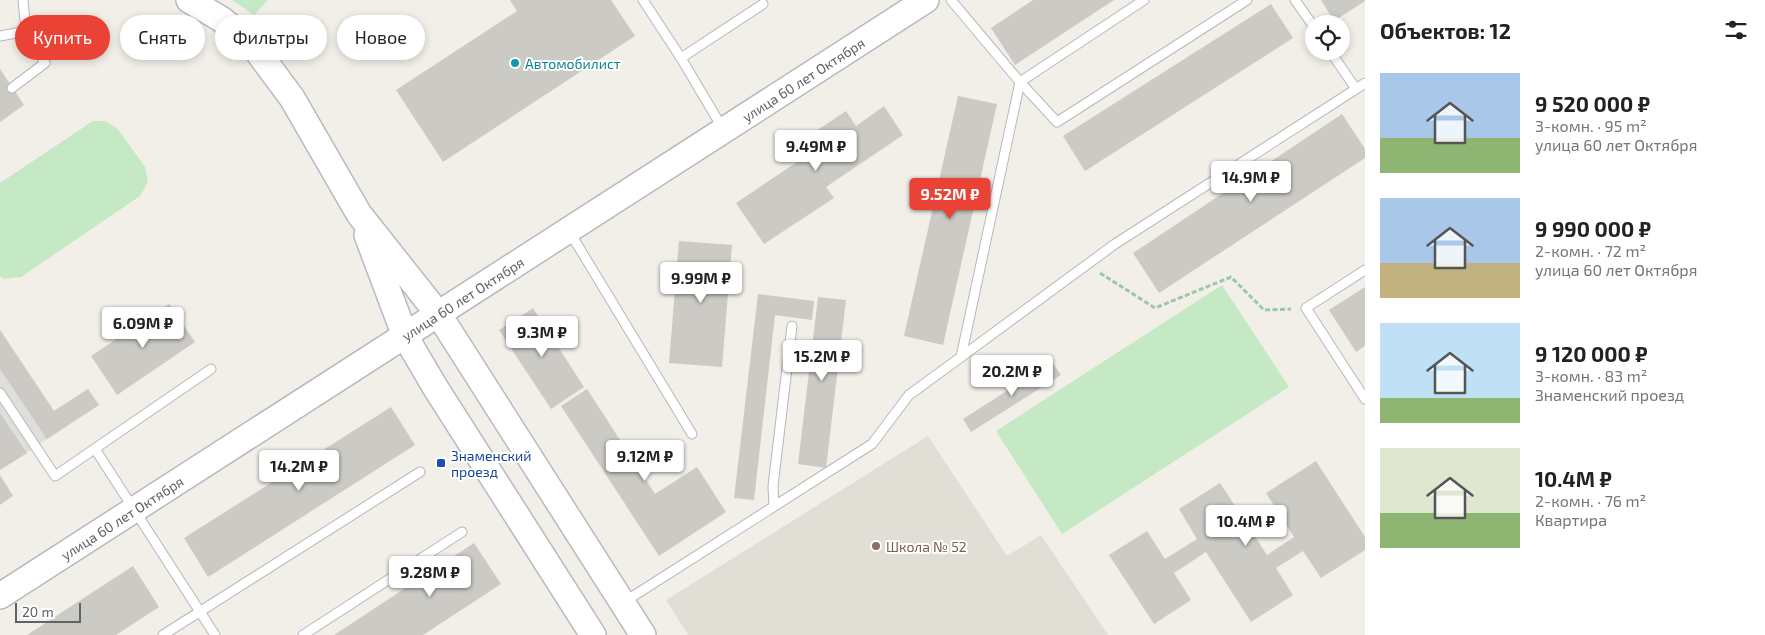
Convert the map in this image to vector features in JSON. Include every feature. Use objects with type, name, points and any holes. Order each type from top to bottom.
[{"type":"main road","points":[[189,0],[221,19],[252,44],[292,98],[359,214],[439,315],[643,635]]},
{"type":"main road","name":"улица 60 лет Октября","points":[[0,596],[926,0]]},
{"type":"main road","points":[[359,214],[404,336],[593,635]]},
{"type":"lane","points":[[23,0],[24,15]]},
{"type":"lane","points":[[643,0],[681,58],[724,131]]},
{"type":"lane","points":[[951,0],[1020,82],[1057,122],[1247,0]]},
{"type":"lane","points":[[961,356],[1020,82],[1144,0]]},
{"type":"lane","points":[[1295,0],[1306,15]]},
{"type":"lane","points":[[681,58],[763,4]]},
{"type":"lane","points":[[0,36],[15,33]]},
{"type":"lane","points":[[12,88],[45,63],[43,60]]},
{"type":"lane","points":[[1336,60],[1356,89]]},
{"type":"lane","points":[[622,603],[872,444],[909,395],[961,356],[1116,244],[1365,83]]},
{"type":"lane","points":[[569,231],[692,434]]},
{"type":"lane","points":[[1365,270],[1306,308],[1365,399]]},
{"type":"lane","points":[[774,506],[772,486],[792,326]]},
{"type":"lane","points":[[0,393],[55,476],[211,369]]},
{"type":"lane","points":[[95,449],[214,635]]},
{"type":"lane","points":[[163,635],[420,472]]},
{"type":"lane","points":[[302,635],[462,532]]},
{"type":"path","points":[[1087,265],[1155,308],[1231,276],[1264,310],[1306,308]]},
{"type":"shaded area","points":[[0,330],[54,411],[88,389],[99,405],[0,470]]},
{"type":"shaded area","name":"Школа № 52","points":[[928,436],[1007,556],[1041,535],[1108,635],[688,635],[666,600]]},
{"type":"green space","points":[[232,0],[268,0],[254,15]]},
{"type":"green space","points":[[93,121],[105,121],[117,128],[145,167],[148,182],[140,196],[21,277],[4,279],[0,276],[0,183]]},
{"type":"green space","points":[[1222,285],[1289,387],[1062,534],[996,431]]},
{"type":"building","name":"Автомобилист","points":[[510,0],[611,0],[635,36],[443,162],[396,90],[517,11]]},
{"type":"building","points":[[1033,0],[1114,0],[1015,65],[991,28]]},
{"type":"building","points":[[1321,0],[1365,0],[1343,15],[1330,15]]},
{"type":"building","points":[[1271,4],[1293,38],[1085,171],[1063,136]]},
{"type":"building","points":[[0,69],[24,105],[0,122]]},
{"type":"building","points":[[958,96],[997,104],[943,345],[904,336]]},
{"type":"building","points":[[884,106],[903,135],[826,187],[834,198],[764,244],[736,203],[800,160],[792,147],[846,111],[856,126]]},
{"type":"building","points":[[1342,114],[1365,149],[1365,158],[1159,293],[1133,253]]},
{"type":"building","points":[[679,241],[732,245],[722,367],[669,363]]},
{"type":"building","points":[[1365,287],[1365,346],[1356,352],[1329,310]]},
{"type":"building","points":[[758,294],[814,301],[812,320],[775,315],[754,500],[734,498]]},
{"type":"building","points":[[818,297],[846,300],[826,468],[798,464]]},
{"type":"building","points":[[169,304],[195,342],[117,395],[91,356]]},
{"type":"building","points":[[533,308],[584,387],[551,409],[499,330]]},
{"type":"building","points":[[0,330],[54,411],[88,389],[99,405],[47,439],[0,369]]},
{"type":"building","points":[[1052,362],[1061,375],[971,432],[963,419]]},
{"type":"building","points":[[587,389],[655,494],[697,467],[726,512],[659,556],[561,406]]},
{"type":"building","points":[[391,407],[415,445],[208,577],[184,538]]},
{"type":"building","points":[[0,413],[27,453],[0,470]]},
{"type":"building","points":[[1316,461],[1365,537],[1365,550],[1321,578],[1303,551],[1276,568],[1293,595],[1251,622],[1206,552],[1174,573],[1191,600],[1154,624],[1109,555],[1147,531],[1165,559],[1197,539],[1179,509],[1220,483],[1267,555],[1294,537],[1266,493]]},
{"type":"building","points":[[0,475],[13,496],[0,505]]},
{"type":"building","points":[[474,543],[501,584],[423,635],[334,635]]},
{"type":"building","points":[[133,566],[159,607],[116,635],[27,635]]},
{"type":"place","name":"Автомобилист","points":[[515,63]]},
{"type":"place","name":"Знаменский проезд","points":[[441,463]]},
{"type":"place","name":"Школа № 52","points":[[876,546]]}]
